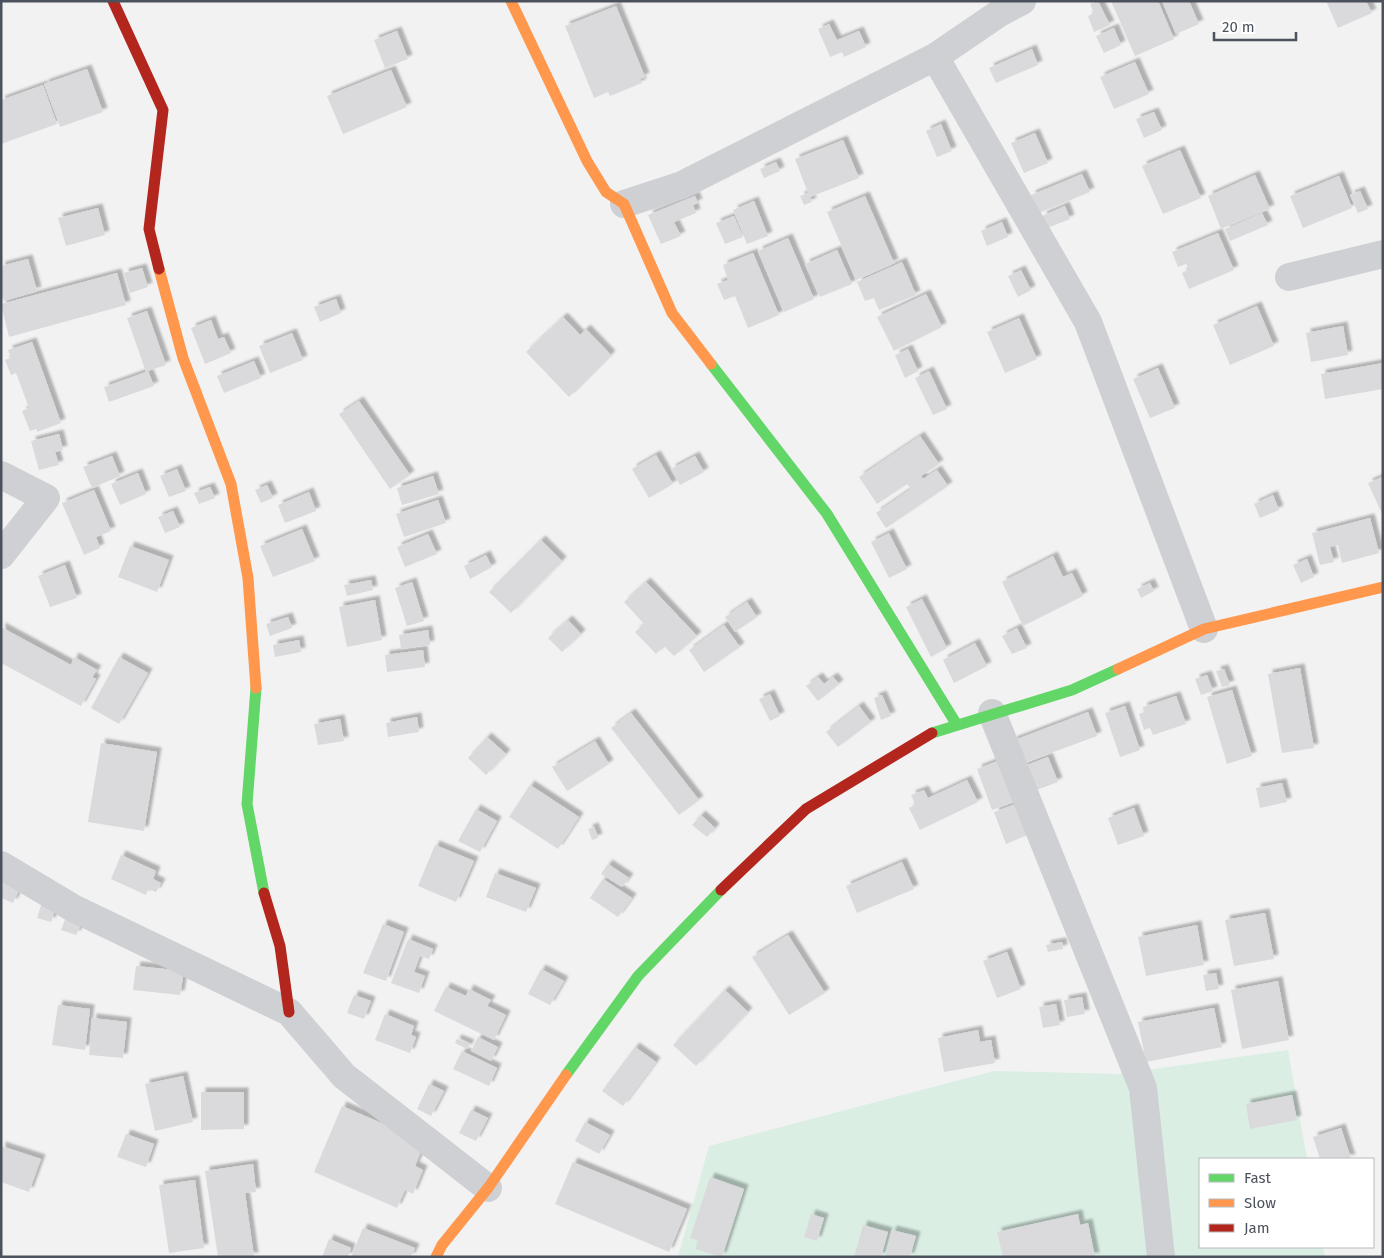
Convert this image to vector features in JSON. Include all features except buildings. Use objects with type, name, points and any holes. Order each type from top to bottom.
[{"type":"street","points":[[113,1],[163,110],[150,229],[183,358],[231,484],[248,578],[256,688],[247,804],[260,879],[280,946],[289,1012]]},
{"type":"street","points":[[511,1],[587,161],[606,192],[624,204],[672,313],[827,514],[957,725]]},
{"type":"street","points":[[624,204],[682,185],[935,57],[1001,12],[1022,1]]},
{"type":"street","points":[[935,57],[1088,322],[1204,629]]},
{"type":"street","points":[[1289,277],[1383,254]]},
{"type":"street","points":[[1,474],[46,498],[1,555]]},
{"type":"street","points":[[436,1257],[442,1244],[488,1188],[546,1102],[638,976],[731,880],[806,809],[926,735],[992,713],[1072,690],[1204,629],[1383,587]]},
{"type":"street","points":[[992,713],[1143,1088],[1161,1257]]},
{"type":"street","points":[[1,865],[73,908],[289,1012],[344,1076],[488,1188]]},
{"type":"green space","points":[[1288,1050],[1307,1158],[1199,1158],[1199,1248],[1323,1248],[1325,1257],[678,1257],[709,1146],[994,1071],[1119,1074]]},
{"type":"traffic: fast","points":[[711,364],[827,514],[957,725]]},
{"type":"traffic: fast","points":[[932,733],[1072,690],[1118,669]]},
{"type":"traffic: fast","points":[[256,688],[247,804],[264,893]]},
{"type":"traffic: fast","points":[[566,1075],[638,976],[721,890]]},
{"type":"traffic: slow","points":[[511,1],[587,161],[606,192],[624,204],[672,313],[711,364]]},
{"type":"traffic: slow","points":[[159,269],[183,358],[231,484],[248,578],[256,688]]},
{"type":"traffic: slow","points":[[1118,669],[1204,629],[1383,587]]},
{"type":"traffic: slow","points":[[436,1257],[442,1245],[488,1188],[566,1075]]},
{"type":"traffic: jam","points":[[113,1],[163,110],[149,229],[159,269]]},
{"type":"traffic: jam","points":[[721,890],[806,809],[932,733]]},
{"type":"traffic: jam","points":[[264,893],[280,946],[289,1012]]}]
